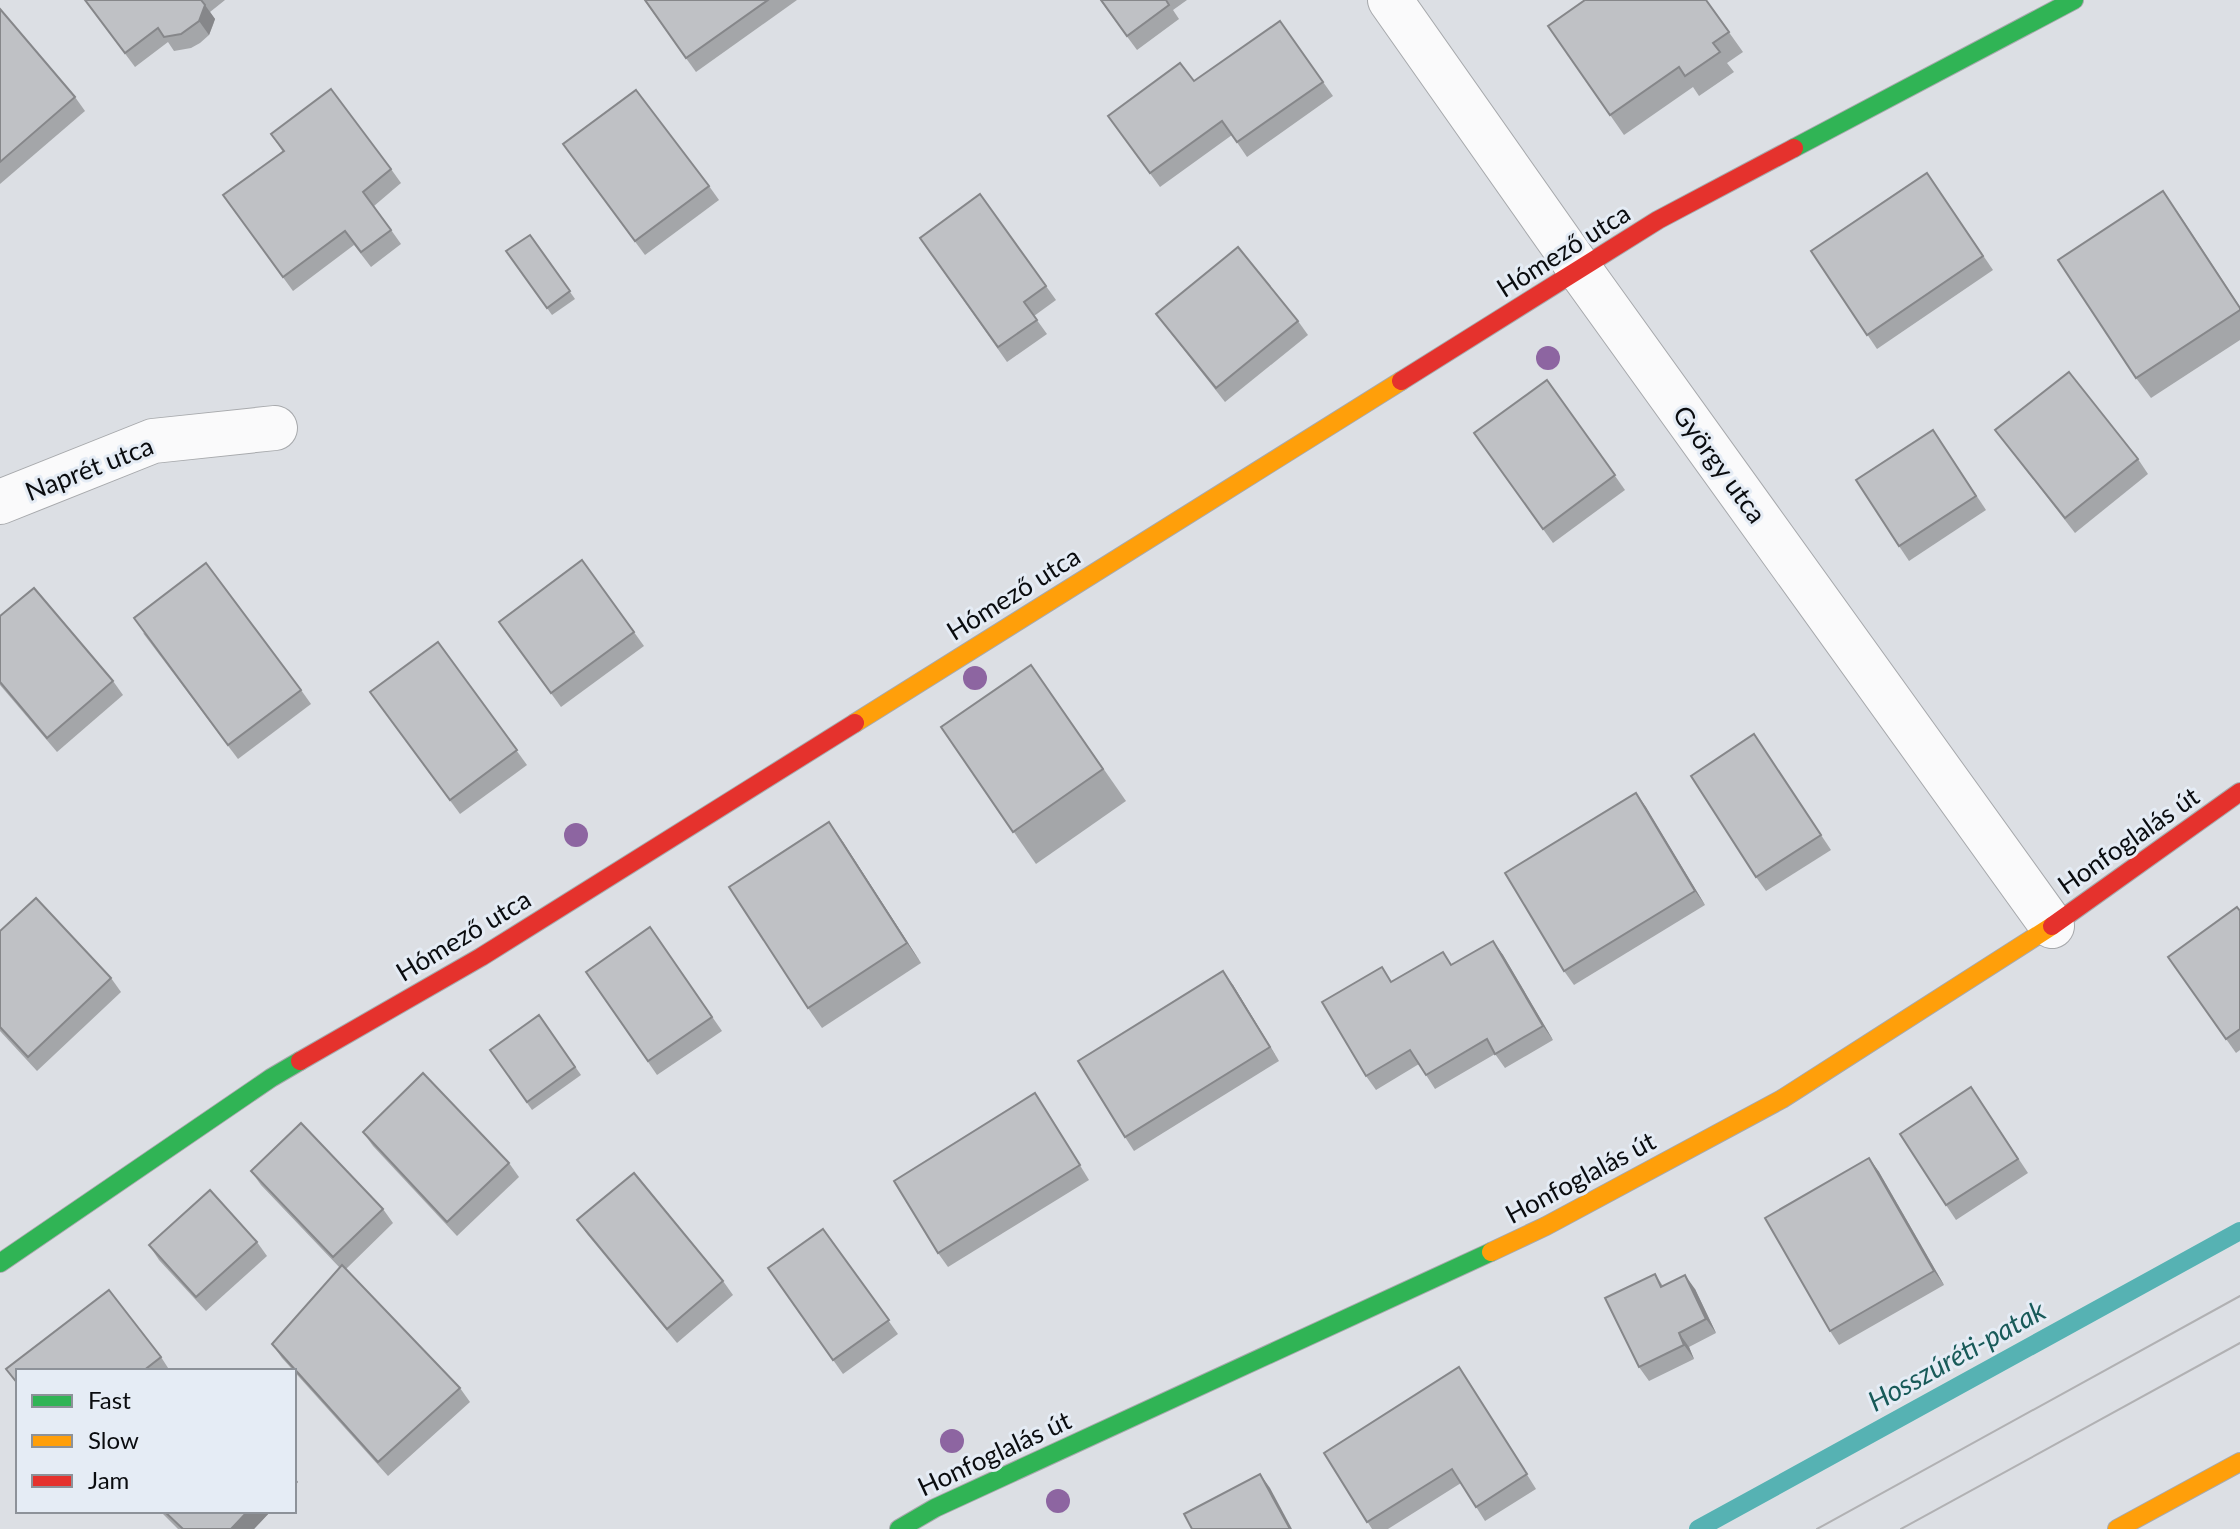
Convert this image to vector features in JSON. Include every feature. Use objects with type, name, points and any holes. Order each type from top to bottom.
[{"type":"street","name":"György utca","points":[[1390,0],[1580,270],[2052,926]]},
{"type":"street","name":"Hómező utca","points":[[0,1263],[271,1078],[481,957],[1658,220],[2074,0]]},
{"type":"street","name":"Naprét utca","points":[[0,502],[153,441],[275,428]]},
{"type":"street","name":"Honfoglalás út","points":[[899,1529],[935,1508],[1546,1226],[1782,1099],[2052,926],[2240,792]]},
{"type":"street","points":[[2117,1529],[2240,1462]]},
{"type":"building","points":[[85,0],[201,0],[205,5],[199,21],[181,34],[164,37],[158,28],[125,53]]},
{"type":"building","points":[[645,0],[768,0],[686,58]]},
{"type":"building","points":[[1101,0],[1166,0],[1169,5],[1127,36]]},
{"type":"building","points":[[1585,0],[1706,0],[1729,32],[1713,43],[1720,52],[1685,76],[1679,67],[1610,115],[1548,26]]},
{"type":"building","points":[[0,9],[75,97],[0,162]]},
{"type":"building","points":[[1280,21],[1323,82],[1237,142],[1222,121],[1150,173],[1108,116],[1180,63],[1194,81]]},
{"type":"building","points":[[331,89],[391,169],[363,192],[391,230],[361,252],[345,231],[283,277],[223,195],[284,151],[271,134]]},
{"type":"building","points":[[636,90],[709,186],[635,241],[563,144]]},
{"type":"building","points":[[1927,173],[1983,256],[1867,335],[1811,251]]},
{"type":"building","points":[[2163,191],[2240,310],[2136,378],[2058,260]]},
{"type":"building","points":[[980,194],[1046,286],[1024,302],[1037,320],[998,347],[920,238]]},
{"type":"building","points":[[530,235],[570,291],[547,308],[506,251]]},
{"type":"building","points":[[1238,247],[1298,321],[1216,388],[1156,314]]},
{"type":"building","points":[[2069,372],[2138,459],[2065,518],[1995,430]]},
{"type":"building","points":[[1547,380],[1615,475],[1543,529],[1474,433]]},
{"type":"building","points":[[1933,430],[1976,496],[1899,546],[1856,480]]},
{"type":"building","points":[[582,560],[634,632],[551,693],[499,622]]},
{"type":"building","points":[[206,563],[301,690],[228,745],[134,618]]},
{"type":"building","points":[[34,588],[113,681],[47,738],[0,682],[0,616]]},
{"type":"building","points":[[438,642],[517,750],[450,800],[370,692]]},
{"type":"building","points":[[1031,665],[1103,769],[1013,832],[941,727]]},
{"type":"building","points":[[1754,734],[1821,835],[1756,877],[1691,776]]},
{"type":"building","points":[[1636,793],[1695,891],[1564,971],[1505,873]]},
{"type":"building","points":[[829,822],[907,943],[808,1008],[729,887]]},
{"type":"building","points":[[36,898],[111,978],[28,1057],[0,1027],[0,931]]},
{"type":"building","points":[[2237,907],[2240,911],[2240,1029],[2226,1039],[2168,957]]},
{"type":"building","points":[[650,927],[712,1017],[648,1061],[586,972]]},
{"type":"building","points":[[1493,941],[1543,1026],[1495,1054],[1487,1039],[1426,1075],[1410,1050],[1366,1076],[1322,1002],[1382,967],[1391,982],[1443,952],[1451,965]]},
{"type":"building","points":[[1223,971],[1270,1047],[1125,1137],[1078,1061]]},
{"type":"building","points":[[539,1015],[575,1067],[527,1102],[490,1050]]},
{"type":"building","points":[[423,1073],[509,1163],[447,1222],[363,1132]]},
{"type":"building","points":[[1971,1087],[2018,1159],[1946,1205],[1900,1134]]},
{"type":"building","points":[[1035,1093],[1080,1165],[938,1253],[894,1181]]},
{"type":"building","points":[[301,1123],[383,1209],[333,1257],[251,1171]]},
{"type":"building","points":[[1869,1158],[1934,1271],[1830,1331],[1765,1218]]},
{"type":"building","points":[[634,1173],[723,1281],[667,1329],[577,1220]]},
{"type":"building","points":[[210,1190],[257,1242],[196,1297],[149,1245]]},
{"type":"building","points":[[823,1229],[889,1320],[833,1360],[768,1268]]},
{"type":"building","points":[[342,1265],[460,1388],[378,1462],[272,1344]]},
{"type":"building","points":[[1655,1274],[1661,1287],[1685,1275],[1706,1319],[1679,1333],[1684,1345],[1639,1367],[1605,1298]]},
{"type":"building","points":[[109,1290],[161,1357],[146,1369],[16,1369],[16,1382],[6,1369]]},
{"type":"building","points":[[1459,1367],[1527,1474],[1476,1507],[1452,1469],[1367,1522],[1324,1453]]},
{"type":"building","points":[[1260,1474],[1290,1529],[1192,1529],[1184,1514]]},
{"type":"building","points":[[166,1513],[246,1513],[231,1529],[183,1529]]},
{"type":"waterway","name":"Hosszúréti-patak","points":[[1698,1529],[2240,1231]]},
{"type":"tram line","points":[[1817,1529],[2240,1296]]},
{"type":"tram line","points":[[1901,1529],[2240,1343]]},
{"type":"traffic: fast","points":[[1794,148],[2074,0]]},
{"type":"traffic: fast","points":[[0,1263],[300,1061]]},
{"type":"traffic: fast","points":[[899,1529],[935,1508],[1491,1252]]},
{"type":"traffic: slow","points":[[855,723],[1401,381]]},
{"type":"traffic: slow","points":[[1491,1252],[1546,1226],[1782,1099],[2052,926]]},
{"type":"traffic: slow","points":[[2117,1529],[2240,1462]]},
{"type":"traffic: jam","points":[[1401,381],[1658,220],[1794,148]]},
{"type":"traffic: jam","points":[[300,1061],[481,957],[855,723]]},
{"type":"traffic: jam","points":[[2052,926],[2240,792]]}]
